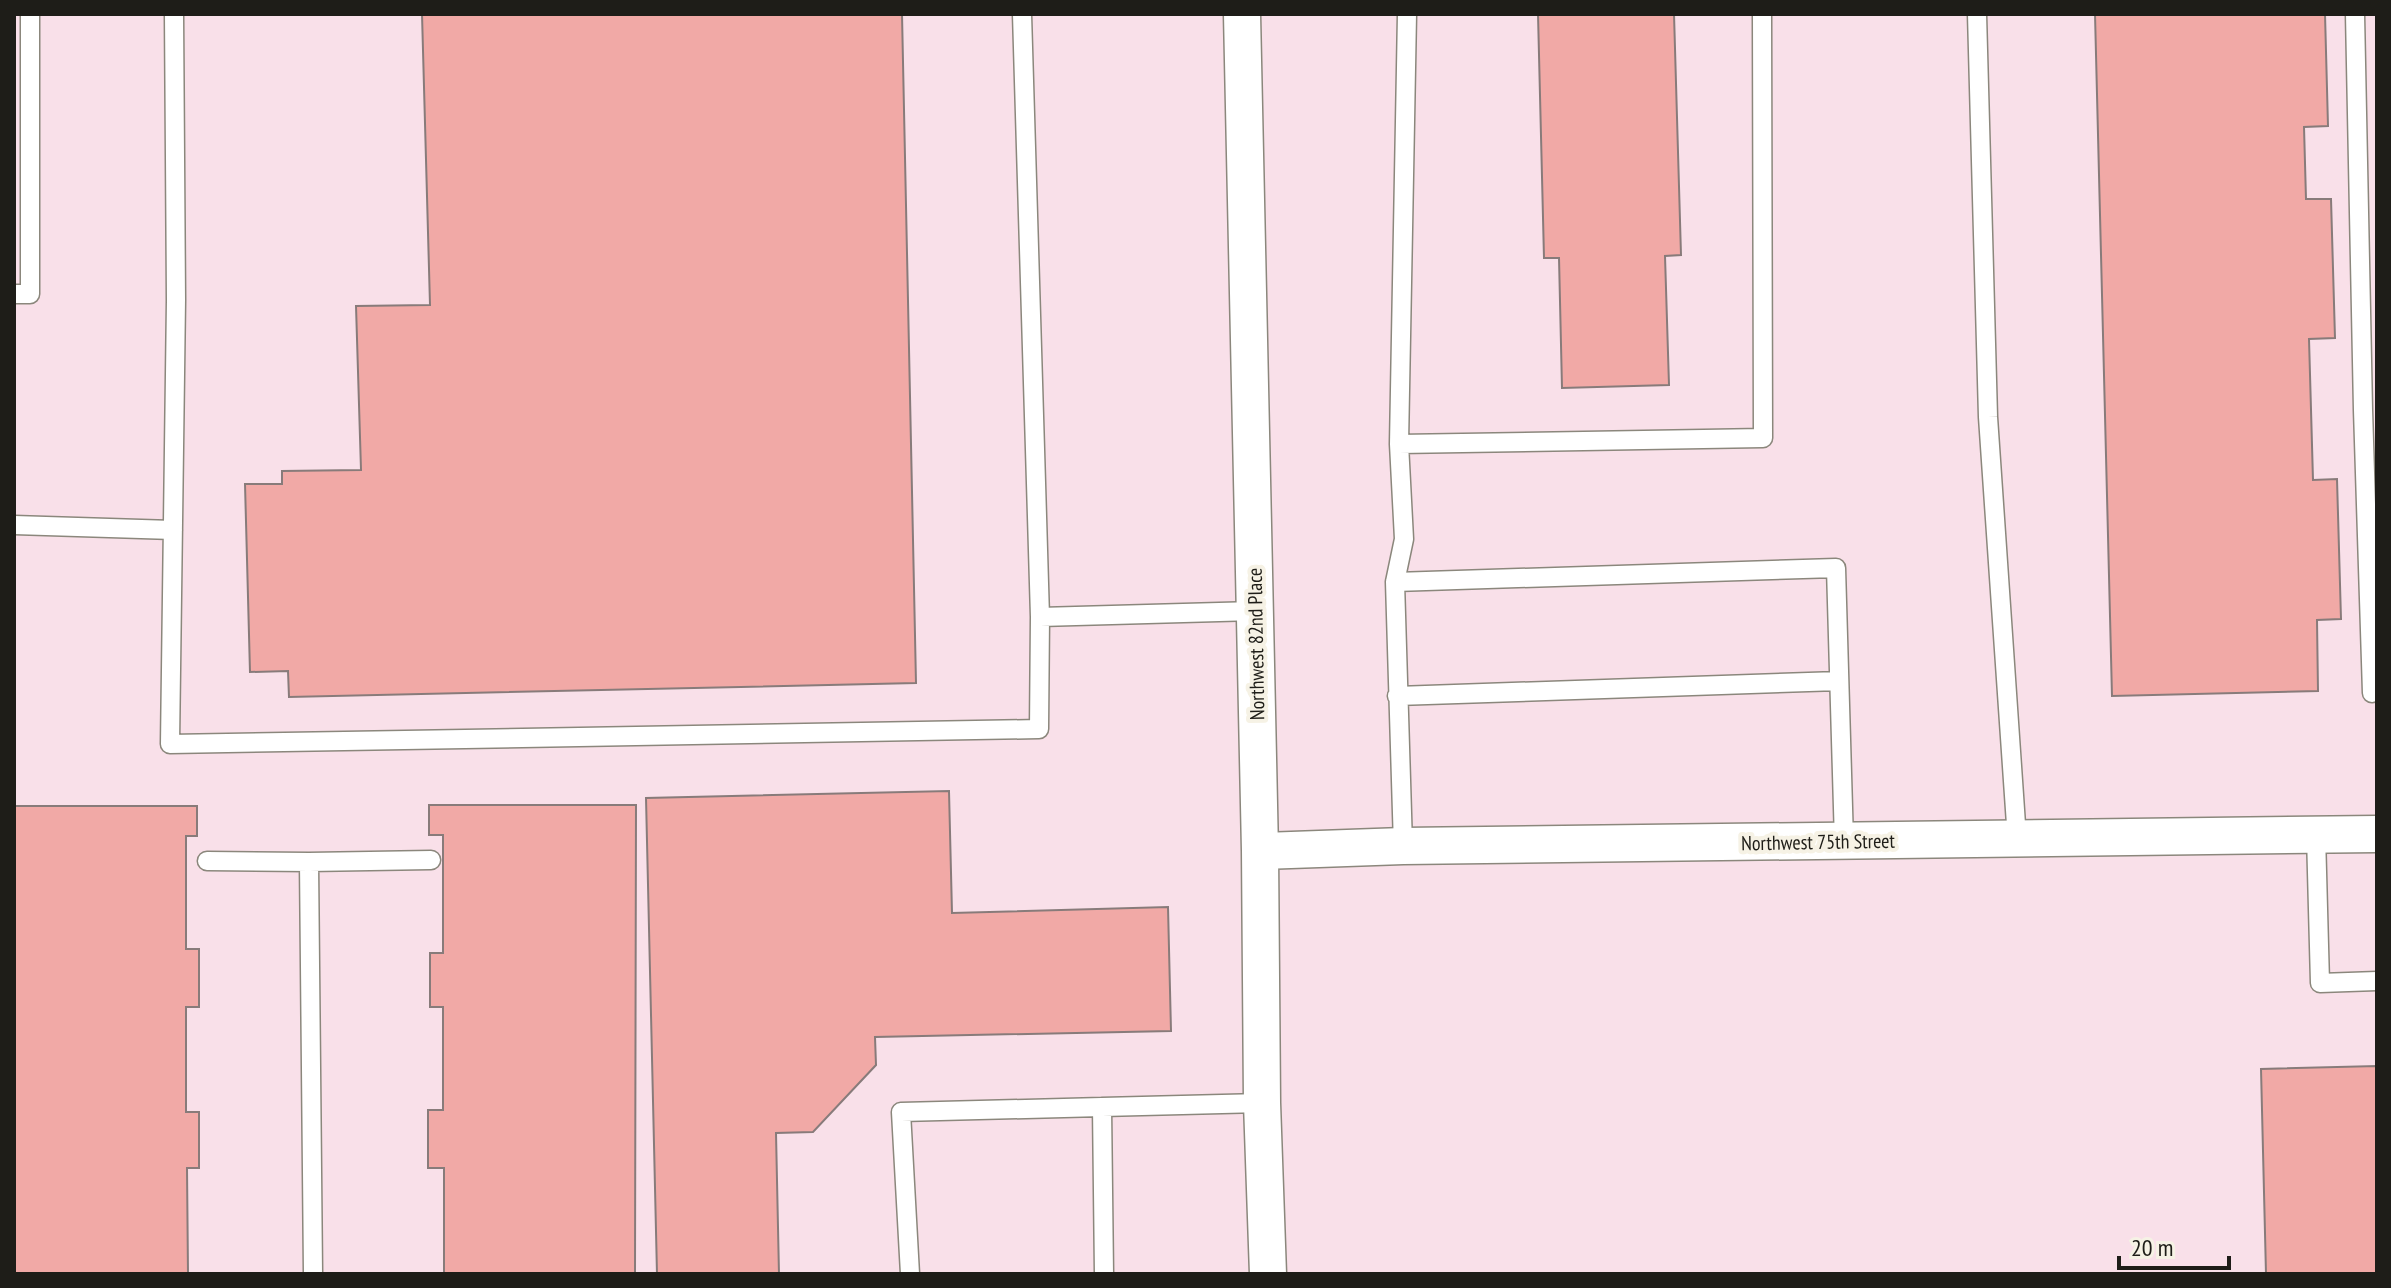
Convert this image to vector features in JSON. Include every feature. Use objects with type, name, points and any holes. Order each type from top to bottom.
[{"type":"street","name":"Northwest 82nd Place","points":[[1242,14],[1260,851],[1262,1103],[1268,1274]]},
{"type":"street","name":"Northwest 75th Street","points":[[1260,851],[1403,846],[2377,834]]},
{"type":"lane","points":[[14,294],[30,294],[30,14]]},
{"type":"lane","points":[[174,14],[176,300],[170,744],[1039,729],[1040,617],[1022,14]]},
{"type":"lane","points":[[1403,846],[1395,582],[1404,539],[1399,444],[1407,14]]},
{"type":"lane","points":[[1399,444],[1763,438],[1762,14]]},
{"type":"lane","points":[[1977,14],[1988,417],[2017,839]]},
{"type":"lane","points":[[2355,14],[2370,410],[2372,693]]},
{"type":"lane","points":[[14,525],[173,530]]},
{"type":"lane","points":[[1395,582],[1836,568],[1844,842]]},
{"type":"lane","points":[[1040,617],[1255,611]]},
{"type":"lane","points":[[1397,696],[1839,681]]},
{"type":"lane","points":[[2316,835],[2320,983],[2377,981]]},
{"type":"lane","points":[[207,861],[431,860]]},
{"type":"lane","points":[[309,862],[313,1274]]},
{"type":"lane","points":[[910,1274],[901,1112],[1262,1103]]},
{"type":"lane","points":[[1102,1107],[1104,1274]]},
{"type":"shaded area","points":[[14,14],[2377,14],[2377,1274],[14,1274]]},
{"type":"building","points":[[422,14],[902,14],[916,683],[289,697],[288,671],[250,672],[245,484],[282,484],[282,471],[361,470],[356,306],[430,305]]},
{"type":"building","points":[[1538,14],[1674,14],[1681,255],[1665,256],[1669,385],[1562,388],[1559,258],[1544,258]]},
{"type":"building","points":[[2095,14],[2325,14],[2328,126],[2304,127],[2306,199],[2331,199],[2335,338],[2309,339],[2313,480],[2337,479],[2341,619],[2317,620],[2318,691],[2112,696]]},
{"type":"building","points":[[949,791],[952,913],[1168,907],[1171,1031],[875,1037],[876,1065],[813,1132],[776,1133],[779,1274],[657,1274],[646,798]]},
{"type":"building","points":[[429,805],[636,805],[635,1274],[444,1274],[444,1168],[428,1168],[428,1110],[443,1110],[443,1007],[430,1007],[430,953],[443,953],[443,835],[429,835]]},
{"type":"building","points":[[14,806],[197,806],[197,836],[186,836],[186,949],[199,949],[199,1007],[186,1007],[186,1112],[199,1112],[199,1168],[187,1168],[188,1274],[14,1274]]},
{"type":"building","points":[[2377,1066],[2377,1274],[2266,1274],[2261,1069]]}]
